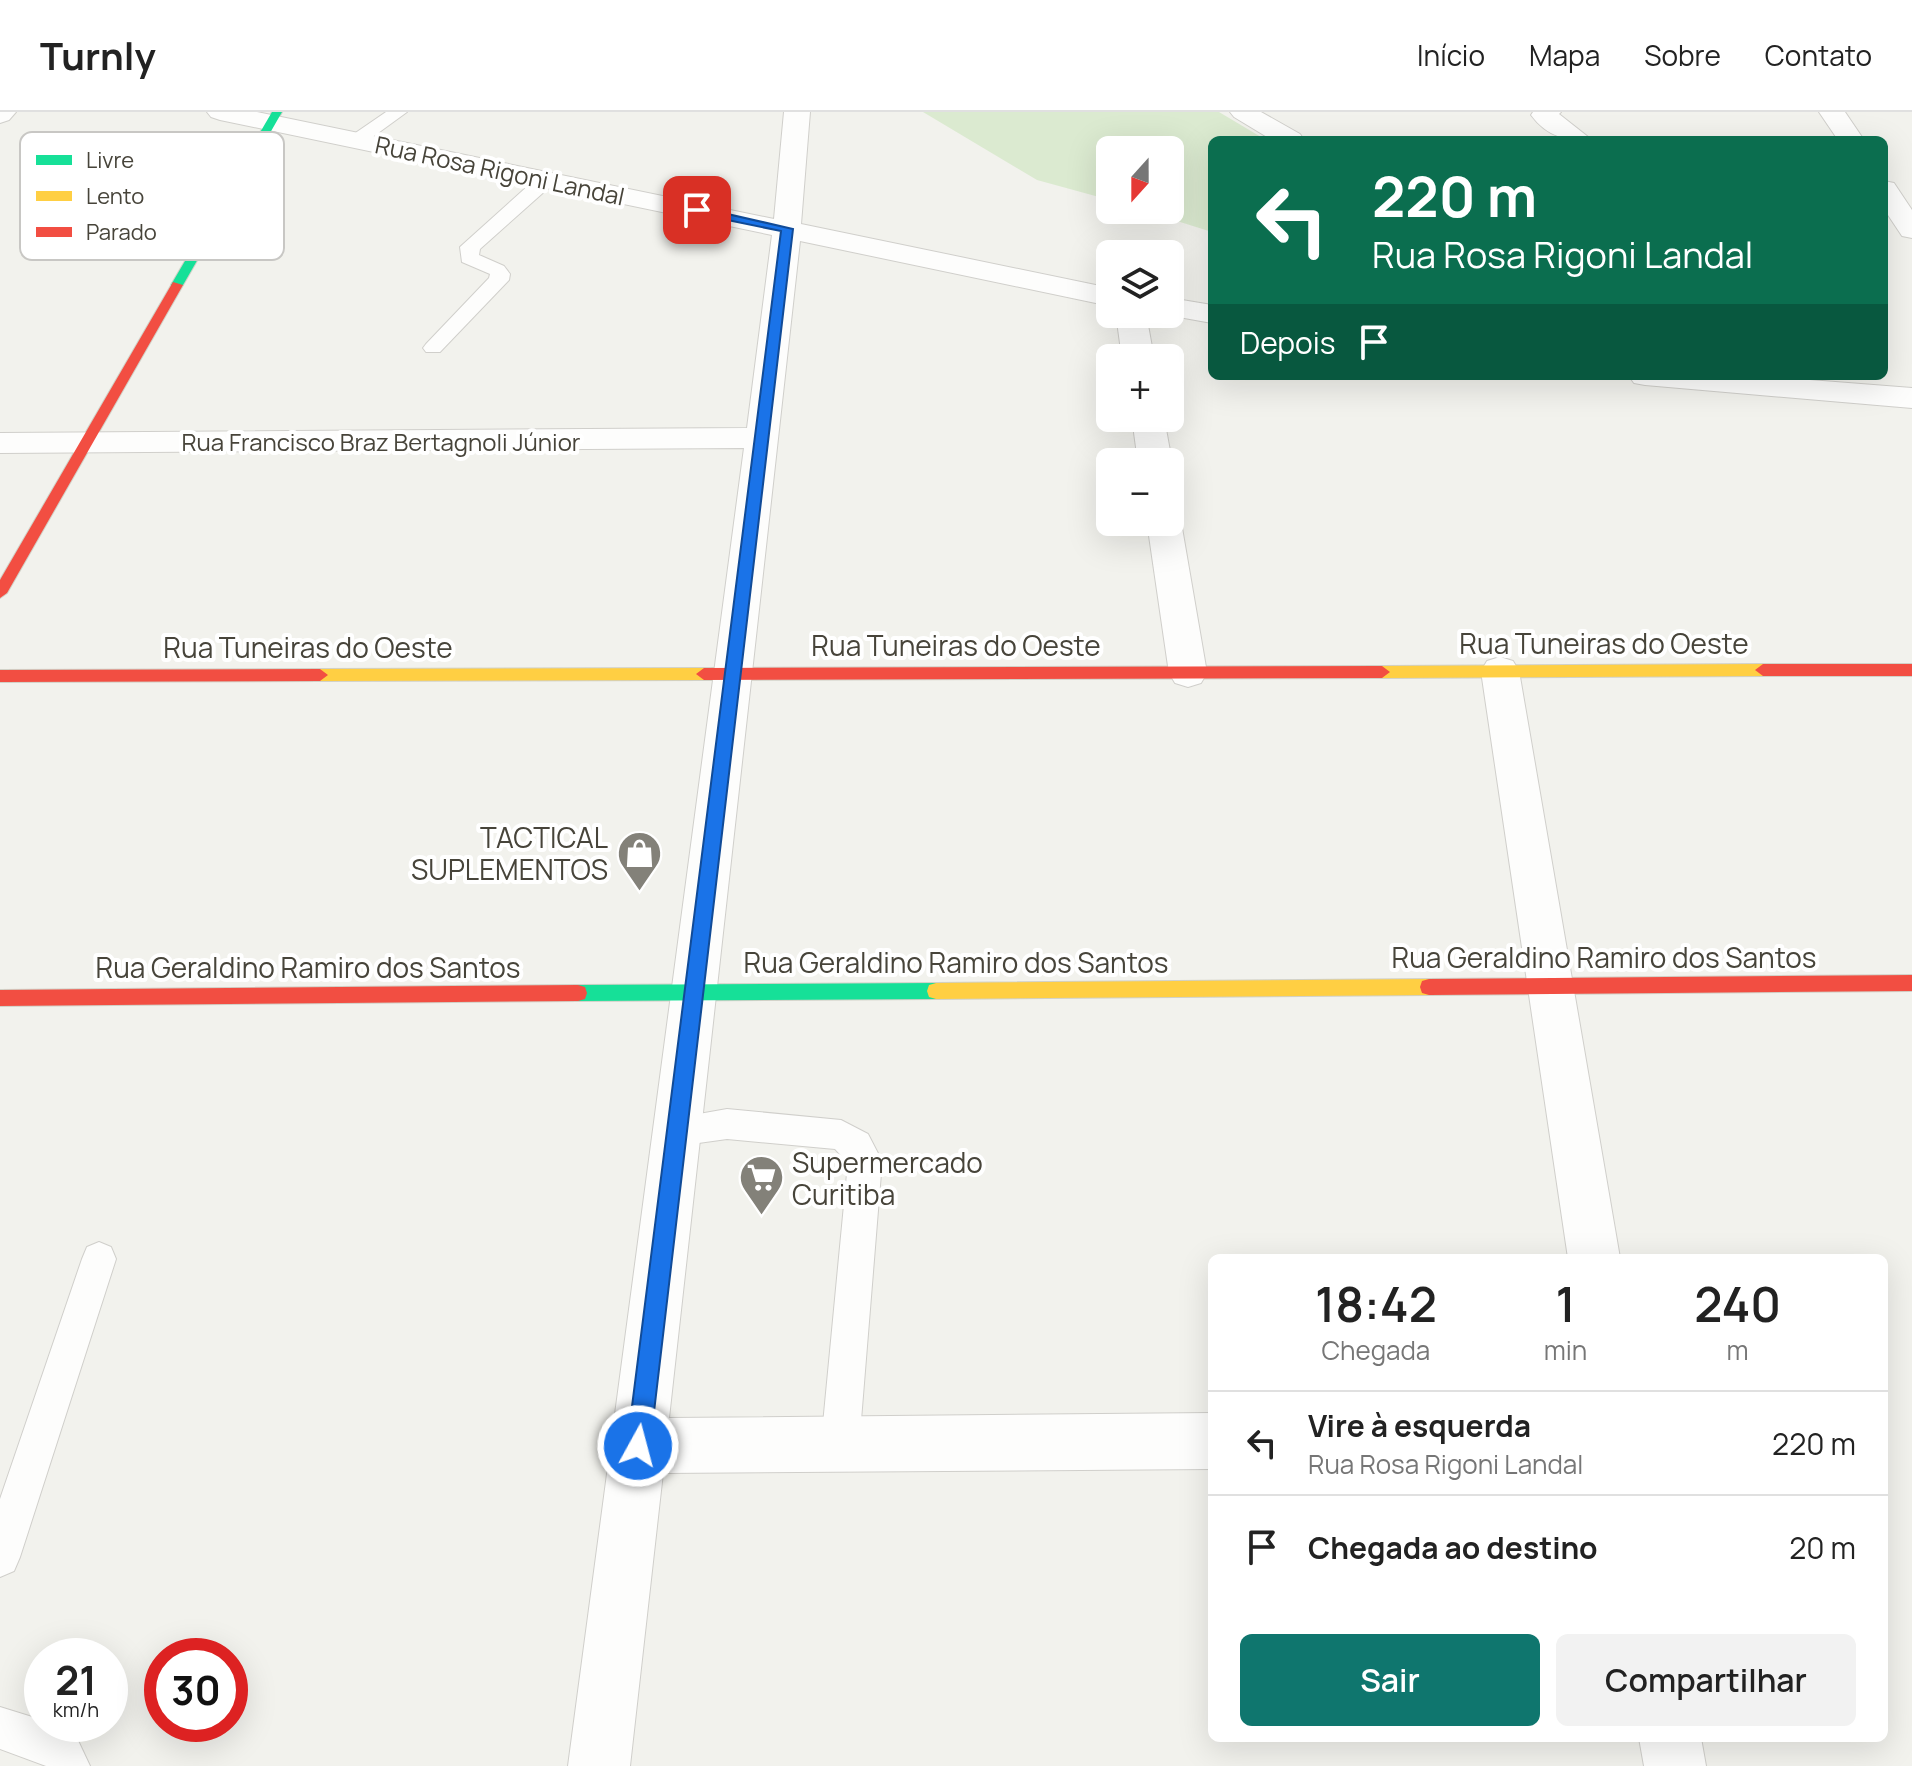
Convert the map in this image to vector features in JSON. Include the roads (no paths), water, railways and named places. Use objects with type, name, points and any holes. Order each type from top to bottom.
[{"type":"street","name":"Rua Rosa Rigoni Landal","points":[[220,112],[274,117],[357,140],[1096,294]]},
{"type":"street","points":[[599,1766],[762,438],[787,229],[797,112]]},
{"type":"street","points":[[1243,112],[1284,136]]},
{"type":"street","points":[[1832,112],[1848,136]]},
{"type":"street","points":[[1546,114],[1574,136]]},
{"type":"street","points":[[1888,195],[1912,233],[1888,235]]},
{"type":"street","points":[[0,593],[192,260]]},
{"type":"street","points":[[1184,309],[1208,313]]},
{"type":"street","points":[[1694,380],[1912,398]]},
{"type":"street","name":"Rua Francisco Braz Bertagnoli Júnior","points":[[0,443],[762,438]]},
{"type":"street","points":[[1166,536],[1188,673]]},
{"type":"street","name":"Rua Tuneiras do Oeste","points":[[0,676],[1912,670]]},
{"type":"street","points":[[1500,671],[1593,1254]]},
{"type":"street","name":"Rua Geraldino Ramiro dos Santos","points":[[0,998],[1912,983]]},
{"type":"street","points":[[638,1446],[1208,1441]]},
{"type":"street","points":[[1671,1742],[1675,1766]]},
{"type":"lane","points":[[357,140],[398,112]]},
{"type":"lane","points":[[433,348],[499,280],[497,270],[469,258],[470,247],[547,179]]},
{"type":"lane","points":[[677,1131],[727,1124],[841,1135],[856,1145],[865,1161],[840,1445]]},
{"type":"lane","points":[[0,1557],[99,1259]]},
{"type":"lane","points":[[0,1728],[59,1747],[69,1766]]},
{"type":"place","name":"TACTICAL SUPLEMENTOS","points":[[639,892]]},
{"type":"place","name":"Supermercado Curitiba","points":[[761,1217]]}]
